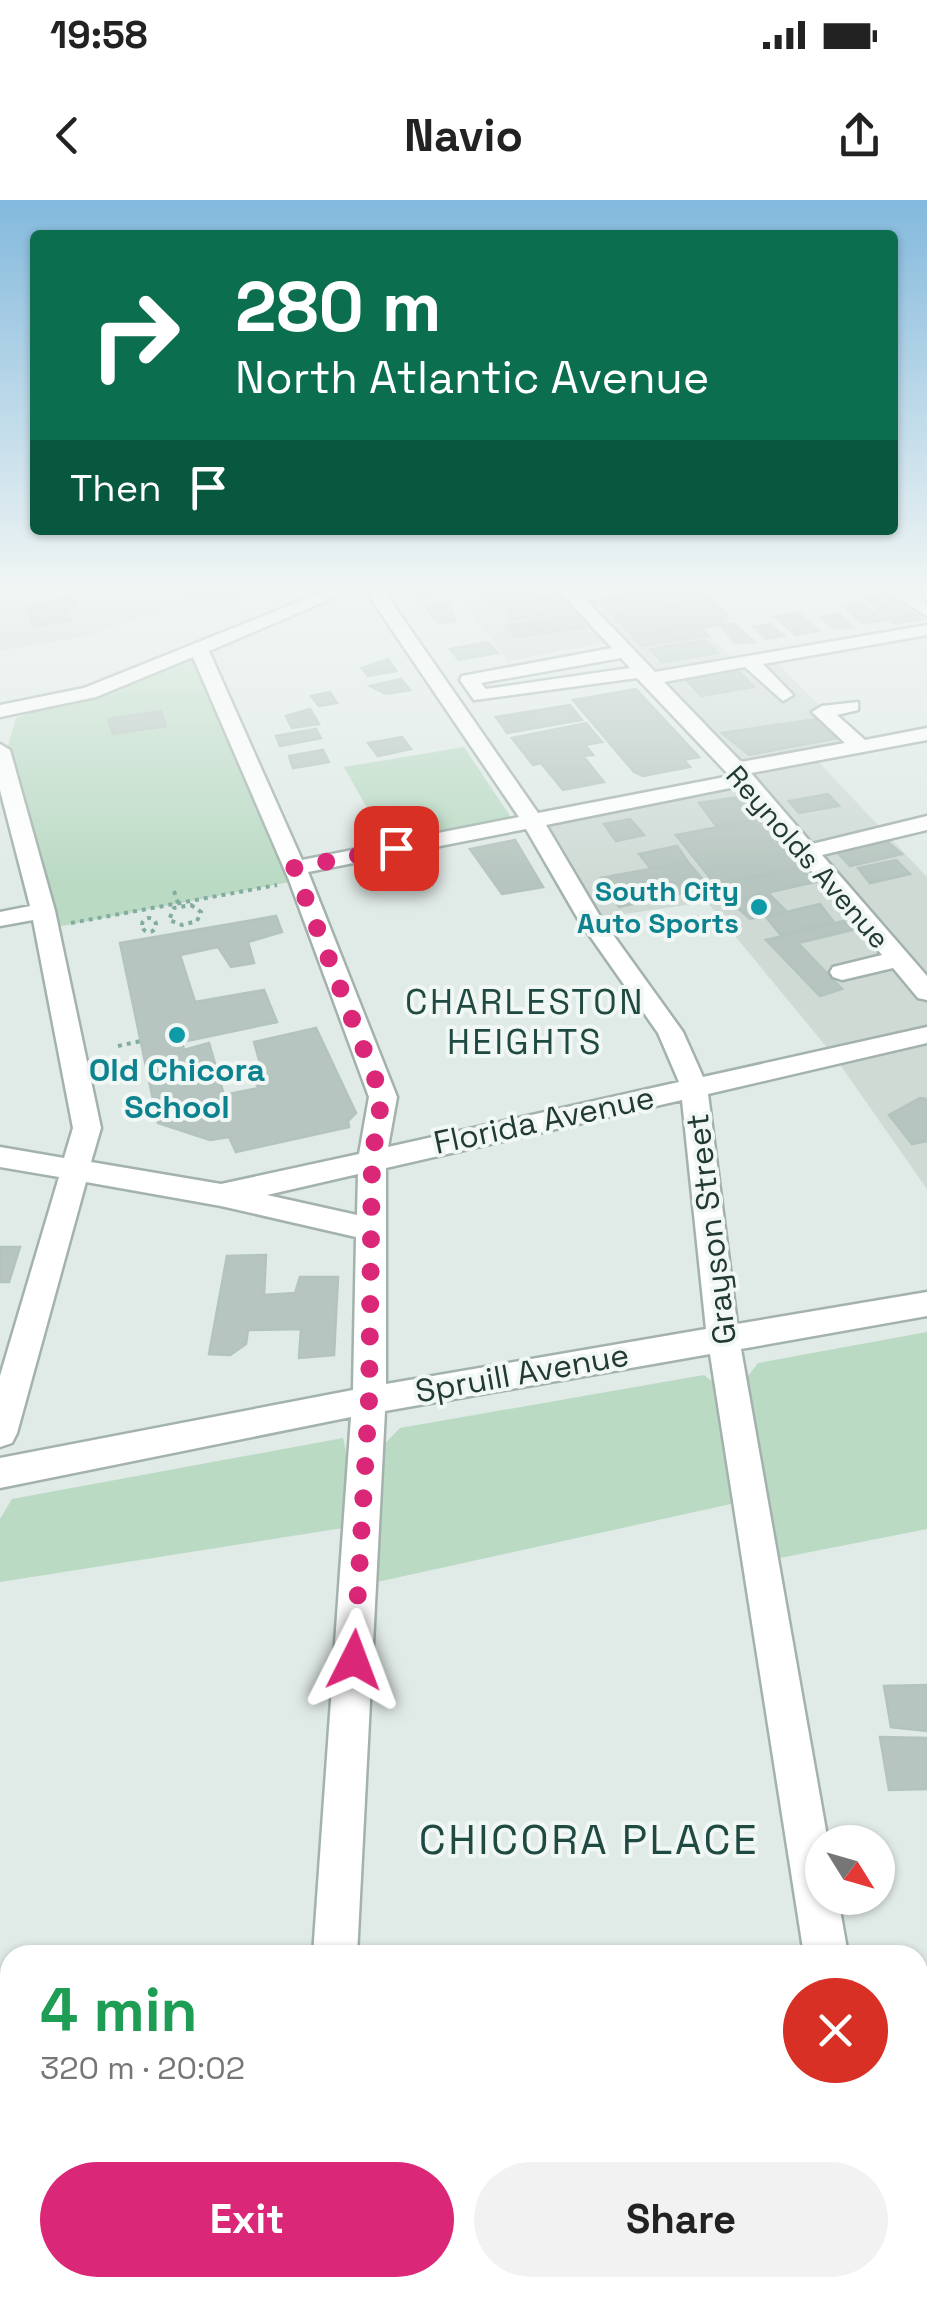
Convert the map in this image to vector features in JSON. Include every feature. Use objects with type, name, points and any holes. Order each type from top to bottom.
[{"type":"street","points":[[0,711],[69,700],[100,688]]},
{"type":"street","points":[[215,688],[382,1097],[372,1158],[369,1400],[336,1945]]},
{"type":"street","name":"Grayson Street","points":[[457,688],[590,919],[670,1032],[694,1086],[723,1337],[824,1945]]},
{"type":"street","points":[[464,688],[461,693],[482,696],[544,688]]},
{"type":"street","name":"Reynolds Avenue","points":[[654,688],[739,775],[927,992]]},
{"type":"street","points":[[776,688],[783,695]]},
{"type":"street","points":[[851,706],[822,712],[860,746]]},
{"type":"street","points":[[292,875],[927,734]]},
{"type":"street","points":[[0,750],[53,918],[86,1128],[0,1433]]},
{"type":"street","points":[[805,852],[927,823]]},
{"type":"street","points":[[0,920],[53,918]]},
{"type":"street","points":[[842,972],[898,959]]},
{"type":"street","name":"Florida Avenue","points":[[220,1195],[927,1034]]},
{"type":"street","points":[[0,1157],[220,1195],[370,1229]]},
{"type":"street","name":"Spruill Avenue","points":[[0,1472],[369,1400],[927,1304]]},
{"type":"path","points":[[53,918],[179,904],[292,875]]},
{"type":"path","points":[[159,923],[169,920],[186,928],[197,921],[201,912],[179,904],[174,891]]},
{"type":"path","points":[[169,920],[170,911],[179,904]]},
{"type":"path","points":[[118,1046],[140,1042]]},
{"type":"shaded area","points":[[657,688],[802,688],[860,746],[813,756],[927,877],[927,1189],[834,1056],[707,902],[590,919],[533,822],[743,779]]},
{"type":"green space","points":[[97,688],[216,688],[300,880],[46,929],[5,756],[16,718]]},
{"type":"green space","points":[[464,747],[512,819],[387,844],[344,767]]},
{"type":"green space","points":[[927,1332],[927,1529],[760,1562],[749,1500],[359,1586],[362,1525],[0,1582],[0,1519],[12,1499],[343,1438],[361,1520],[366,1463],[400,1428],[704,1375],[732,1397],[758,1363]]},
{"type":"building","points":[[374,688],[410,690],[386,694]]},
{"type":"building","points":[[694,688],[749,688],[701,696]]},
{"type":"building","points":[[636,689],[699,757],[684,760],[690,767],[643,776],[634,772],[573,700]]},
{"type":"building","points":[[330,692],[337,703],[319,706],[311,696]]},
{"type":"building","points":[[570,705],[582,720],[507,733],[496,717]]},
{"type":"building","points":[[310,709],[319,724],[292,728],[286,716]]},
{"type":"building","points":[[161,711],[166,726],[113,734],[108,719]]},
{"type":"building","points":[[824,718],[844,737],[749,755],[722,733]]},
{"type":"building","points":[[586,723],[602,742],[585,745],[593,755],[583,756],[604,782],[563,790],[541,763],[533,765],[512,738]]},
{"type":"building","points":[[316,729],[321,738],[280,746],[276,736]]},
{"type":"building","points":[[402,737],[411,749],[378,756],[368,743]]},
{"type":"building","points":[[323,750],[329,762],[293,768],[289,756]]},
{"type":"building","points":[[828,794],[839,806],[799,813],[789,801]]},
{"type":"building","points":[[740,797],[759,819],[717,827],[699,803]]},
{"type":"building","points":[[630,819],[644,835],[616,841],[604,824]]},
{"type":"building","points":[[759,819],[800,868],[715,884],[676,835]]},
{"type":"building","points":[[884,839],[902,854],[850,866],[836,851]]},
{"type":"building","points":[[515,840],[543,887],[502,894],[470,849]]},
{"type":"building","points":[[677,846],[688,862],[651,869],[639,854]]},
{"type":"building","points":[[896,860],[910,874],[870,883],[858,868]]},
{"type":"building","points":[[688,862],[709,887],[619,907],[601,878]]},
{"type":"building","points":[[800,868],[815,882],[730,901],[715,884]]},
{"type":"building","name":"South City Auto Sports","points":[[769,894],[787,912],[750,919],[730,901]]},
{"type":"building","points":[[820,904],[833,921],[780,934],[766,917]]},
{"type":"building","name":"Old Chicora School","points":[[276,916],[282,932],[248,942],[254,963],[231,967],[218,947],[180,955],[195,1002],[264,990],[277,1022],[182,1042],[184,1050],[209,1043],[224,1095],[258,1088],[256,1083],[265,1081],[254,1042],[316,1028],[356,1113],[348,1121],[349,1127],[236,1152],[229,1137],[210,1140],[158,1123],[120,943]]},
{"type":"building","points":[[844,921],[852,930],[798,943],[842,989],[820,996],[766,940]]},
{"type":"building","points":[[920,1098],[927,1099],[927,1141],[912,1144],[889,1115]]},
{"type":"building","points":[[0,1247],[20,1247],[9,1282],[0,1282]]},
{"type":"building","points":[[266,1255],[264,1295],[295,1293],[300,1277],[338,1277],[334,1355],[299,1358],[301,1329],[248,1330],[246,1344],[230,1355],[209,1354],[227,1256]]},
{"type":"building","points":[[927,1685],[927,1731],[891,1727],[884,1686]]},
{"type":"building","points":[[880,1737],[927,1738],[927,1789],[889,1790]]},
{"type":"place","name":"South City Auto Sports","points":[[759,907]]},
{"type":"place","name":"Old Chicora School","points":[[177,1035]]},
{"type":"district","name":"CHARLESTON HEIGHTS","points":[[525,1022]]},
{"type":"district","name":"CHICORA PLACE","points":[[589,1839]]},
{"type":"route","points":[[354,1660],[369,1400],[372,1158],[382,1097],[294,868],[396,848]]}]
